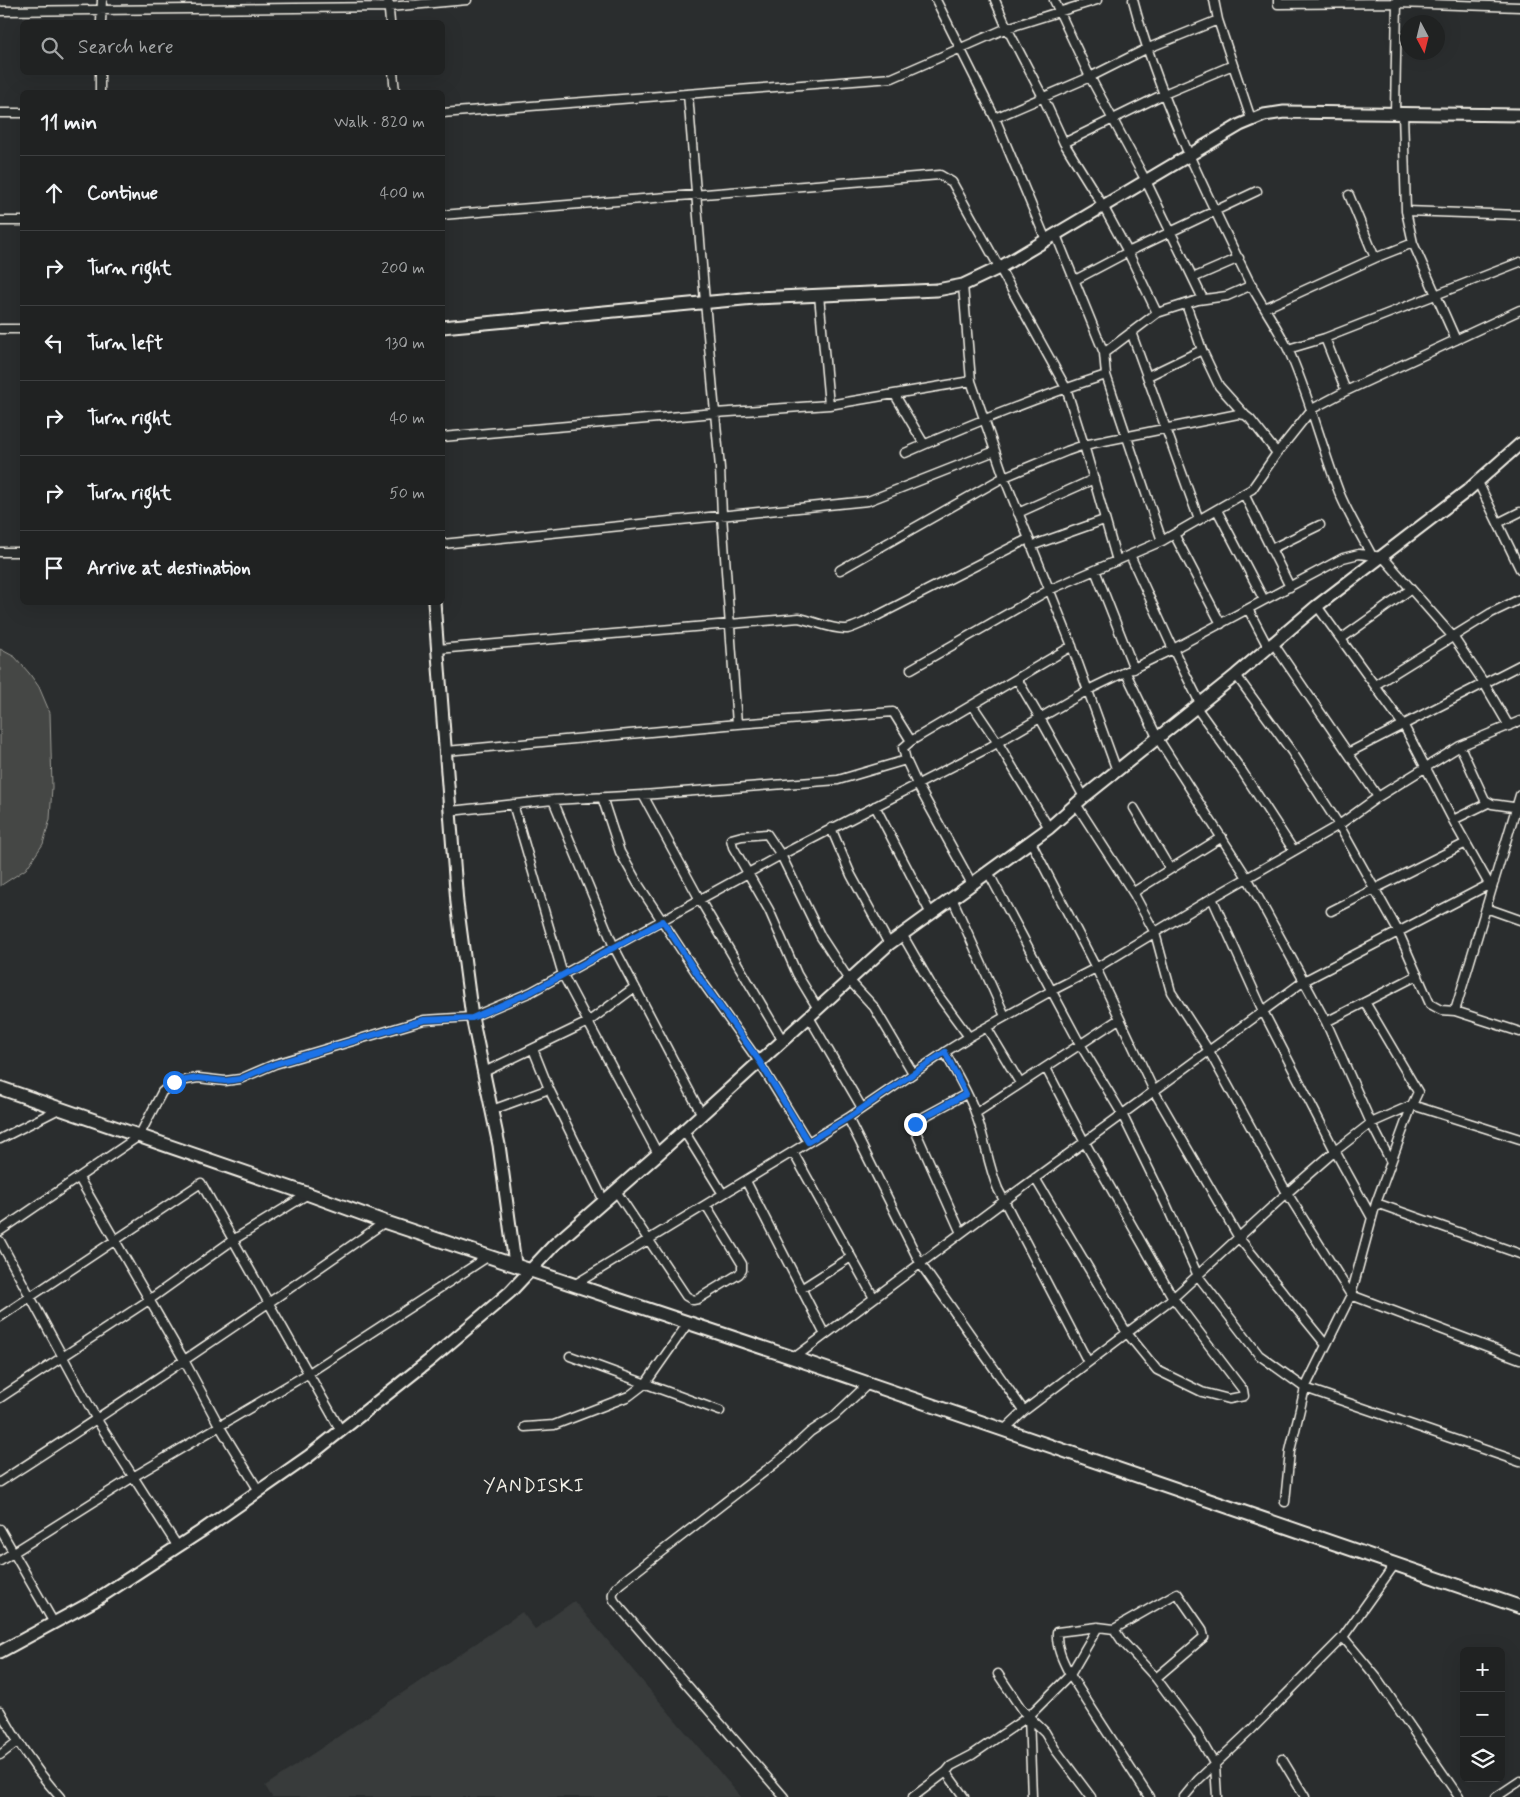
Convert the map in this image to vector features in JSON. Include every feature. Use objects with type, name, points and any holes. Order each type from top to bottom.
[{"type":"main road","points":[[0,1088],[385,1222],[794,1358],[1520,1607]]},
{"type":"street","points":[[101,20],[102,0]]},
{"type":"street","points":[[0,11],[467,0]]},
{"type":"street","points":[[936,0],[995,118],[1051,237],[1075,280],[1104,353],[1106,375],[1162,541]]},
{"type":"street","points":[[995,0],[1064,143],[1103,206],[1128,252],[1157,313]]},
{"type":"street","points":[[1054,0],[1111,120],[1146,181],[1203,299]]},
{"type":"street","points":[[445,113],[892,78],[1007,28],[1097,0]]},
{"type":"street","points":[[1133,0],[1146,48],[1188,155],[1252,285],[1288,349],[1312,409],[1339,490],[1349,513],[1378,556],[1411,589],[1454,638],[1484,683],[1509,726]]},
{"type":"street","points":[[1214,0],[1218,20],[1251,119]]},
{"type":"street","points":[[1278,0],[1278,4],[1397,2],[1520,7]]},
{"type":"street","points":[[1397,2],[1399,113],[1406,211],[1413,243],[1456,340]]},
{"type":"street","points":[[389,3],[390,20]]},
{"type":"street","points":[[995,118],[1090,77],[1146,48],[1218,20]]},
{"type":"street","points":[[1064,143],[1164,94],[1233,66]]},
{"type":"street","points":[[100,75],[100,90]]},
{"type":"street","points":[[393,75],[395,90]]},
{"type":"street","points":[[688,94],[704,302],[720,468],[737,724]]},
{"type":"street","points":[[445,326],[754,298],[937,290],[963,285],[999,268],[1251,119],[1264,115],[1284,112],[1520,115]]},
{"type":"street","points":[[0,113],[20,113]]},
{"type":"street","points":[[445,215],[940,175],[952,182],[1066,388],[1117,561]]},
{"type":"street","points":[[1075,280],[1128,252],[1257,191]]},
{"type":"street","points":[[1349,195],[1375,258]]},
{"type":"street","points":[[1406,211],[1520,215]]},
{"type":"street","points":[[0,222],[20,221]]},
{"type":"street","points":[[1266,308],[1375,258],[1413,243]]},
{"type":"street","points":[[1193,278],[1239,258]]},
{"type":"street","points":[[1288,349],[1325,338],[1520,262]]},
{"type":"street","points":[[963,285],[971,381],[1004,478],[1072,646],[1117,771]]},
{"type":"street","points":[[1104,353],[1157,313],[1203,299],[1227,296],[1252,285]]},
{"type":"street","points":[[819,295],[830,405]]},
{"type":"street","points":[[1186,304],[1202,350],[1219,386],[1245,415],[1250,418],[1277,453]]},
{"type":"street","points":[[910,669],[1049,590],[1162,541],[1252,489],[1277,453],[1312,409],[1346,391],[1520,310]]},
{"type":"street","points":[[0,329],[20,329]]},
{"type":"street","points":[[1131,332],[1199,520]]},
{"type":"street","points":[[1325,338],[1346,391]]},
{"type":"street","points":[[1148,376],[1202,350]]},
{"type":"street","points":[[905,453],[1066,388],[1106,375]]},
{"type":"street","points":[[445,438],[715,413],[830,405],[971,381]]},
{"type":"street","points":[[895,395],[924,444]]},
{"type":"street","points":[[840,570],[1004,478],[1067,451],[1084,445],[1126,436],[1238,414],[1245,415]]},
{"type":"street","points":[[0,1652],[94,1601],[178,1547],[341,1431],[430,1360],[510,1292],[554,1245],[702,1115],[889,944],[1049,828],[1378,556],[1478,482],[1520,444]]},
{"type":"street","points":[[445,544],[868,501],[994,451]]},
{"type":"street","points":[[1018,513],[1094,478]]},
{"type":"street","points":[[1478,482],[1520,569]]},
{"type":"street","points":[[1244,494],[1290,587]]},
{"type":"street","points":[[1217,510],[1264,600]]},
{"type":"street","points":[[1498,522],[1520,512]]},
{"type":"street","points":[[438,650],[799,618],[847,629],[1030,542],[1104,520]]},
{"type":"street","points":[[1271,549],[1320,525]]},
{"type":"street","points":[[1174,534],[1221,624]]},
{"type":"street","points":[[0,552],[20,552]]},
{"type":"street","points":[[0,1231],[139,1136],[162,1092],[174,1082],[198,1078],[225,1081],[240,1079],[275,1064],[424,1020],[472,1018],[531,992],[663,921],[781,854],[998,743],[1088,690],[1134,669],[1221,624],[1342,558],[1359,554],[1378,556]]},
{"type":"street","points":[[1130,555],[1198,705],[1294,851]]},
{"type":"street","points":[[1095,570],[1134,669]]},
{"type":"street","points":[[1341,639],[1411,589]]},
{"type":"street","points":[[1375,685],[1454,638],[1491,613],[1520,599]]},
{"type":"street","points":[[434,605],[457,904],[472,1018],[502,1167],[515,1264]]},
{"type":"street","points":[[1317,606],[1404,726],[1453,820],[1491,883]]},
{"type":"street","points":[[1248,609],[1270,645],[1378,797]]},
{"type":"street","points":[[972,884],[917,784],[906,760],[903,748],[910,741],[973,706],[1072,646]]},
{"type":"street","points":[[1348,753],[1520,665]]},
{"type":"street","points":[[1126,672],[1157,737],[1248,879],[1304,981],[1326,1022],[1371,1124],[1391,1162]]},
{"type":"street","points":[[1236,675],[1292,752],[1339,825],[1398,931],[1430,1004],[1441,1010],[1455,1011],[1520,1032]]},
{"type":"street","points":[[1017,679],[1040,718],[1080,801],[1155,933],[1171,992],[1210,1051],[1287,1193],[1351,1295],[1520,1358]]},
{"type":"street","points":[[973,706],[998,743],[1049,828]]},
{"type":"street","points":[[446,750],[893,712],[910,741]]},
{"type":"street","points":[[574,1285],[848,1118],[969,1037],[1096,968],[1212,898],[1248,879],[1339,825],[1378,797],[1460,746],[1520,722]]},
{"type":"street","points":[[1460,746],[1485,800],[1518,808]]},
{"type":"street","points":[[450,812],[553,800],[838,780],[906,760]]},
{"type":"street","points":[[643,795],[700,900],[783,1041]]},
{"type":"street","points":[[1455,1011],[1486,908],[1491,883],[1518,808],[1520,795]]},
{"type":"street","points":[[602,797],[620,852],[638,884],[701,980],[760,1062],[808,1142]]},
{"type":"street","points":[[553,800],[614,947],[702,1115]]},
{"type":"street","points":[[1453,820],[1488,802]]},
{"type":"street","points":[[513,804],[563,975],[658,1154]]},
{"type":"street","points":[[875,806],[931,914]]},
{"type":"street","points":[[1134,808],[1170,869]]},
{"type":"street","points":[[831,828],[851,875],[889,944]]},
{"type":"street","points":[[862,1108],[814,1013],[769,910],[733,847],[731,839],[767,834],[781,854],[821,937],[849,980],[874,1007],[913,1073]]},
{"type":"street","points":[[1134,894],[1137,890],[1222,837]]},
{"type":"street","points":[[1031,842],[1096,968],[1154,1091],[1240,1238],[1326,1345]]},
{"type":"street","points":[[1331,911],[1466,843]]},
{"type":"street","points":[[988,872],[1080,1044],[1122,1114],[1166,1204],[1198,1276],[1259,1355],[1305,1388],[1520,1462]]},
{"type":"street","points":[[794,1358],[1084,1141],[1304,981],[1491,883]]},
{"type":"street","points":[[952,898],[1005,1016]]},
{"type":"street","points":[[1212,898],[1263,1011],[1335,1152],[1372,1218]]},
{"type":"street","points":[[1486,908],[1520,920]]},
{"type":"street","points":[[902,934],[933,988],[969,1037]]},
{"type":"street","points":[[1326,1022],[1418,975]]},
{"type":"street","points":[[484,1072],[588,1022],[635,987]]},
{"type":"street","points":[[1286,1502],[1290,1451],[1305,1388],[1351,1295],[1376,1203],[1418,1092],[1365,1002]]},
{"type":"street","points":[[976,1113],[1119,1019]]},
{"type":"street","points":[[987,1028],[1020,1083]]},
{"type":"street","points":[[534,1048],[550,1089],[604,1202]]},
{"type":"street","points":[[945,1052],[976,1113],[988,1162],[1004,1201],[1088,1362]]},
{"type":"street","points":[[1035,1178],[1127,1333],[1157,1370],[1202,1392],[1229,1399],[1244,1396],[1243,1390],[1173,1298],[1084,1141],[1046,1068]]},
{"type":"street","points":[[492,1110],[550,1089]]},
{"type":"street","points":[[960,1233],[915,1124],[918,1120],[966,1094]]},
{"type":"street","points":[[1004,1430],[1024,1411],[1173,1298],[1287,1193],[1371,1124],[1412,1105],[1520,1139]]},
{"type":"street","points":[[0,1139],[61,1108]]},
{"type":"street","points":[[848,1118],[920,1263],[1024,1411]]},
{"type":"street","points":[[684,1131],[723,1194]]},
{"type":"street","points":[[793,1152],[874,1298]]},
{"type":"street","points":[[80,1178],[220,1426],[259,1491]]},
{"type":"street","points":[[746,1181],[825,1335]]},
{"type":"street","points":[[0,1317],[201,1183],[341,1431]]},
{"type":"street","points":[[616,1191],[686,1296],[693,1300],[698,1299],[739,1274],[742,1270],[742,1264],[706,1205]]},
{"type":"street","points":[[0,1398],[149,1300],[233,1240],[308,1194]]},
{"type":"street","points":[[1376,1203],[1520,1254]]},
{"type":"street","points":[[0,1482],[97,1420],[385,1222]]},
{"type":"street","points":[[0,1241],[97,1420],[178,1547]]},
{"type":"street","points":[[0,1561],[133,1477],[309,1373],[489,1256]]},
{"type":"street","points":[[801,1289],[851,1257]]},
{"type":"street","points":[[525,1427],[554,1425],[629,1396],[646,1383],[688,1323]]},
{"type":"street","points":[[570,1356],[720,1411]]},
{"type":"street","points":[[784,1797],[616,1603],[612,1594],[621,1583],[782,1458],[810,1432],[834,1416],[868,1384]]},
{"type":"street","points":[[0,1529],[54,1623]]},
{"type":"street","points":[[1184,1797],[1343,1637],[1395,1564]]},
{"type":"street","points":[[1149,1797],[1070,1675],[1056,1642],[1057,1632],[1098,1627],[1114,1629],[1177,1593],[1202,1629],[1204,1637],[1156,1678]]},
{"type":"street","points":[[913,1797],[951,1766],[972,1755],[1029,1716],[1070,1675],[1098,1627]]},
{"type":"street","points":[[1114,1629],[1122,1641],[1156,1678],[1196,1732],[1215,1765],[1217,1797]]},
{"type":"street","points":[[1343,1637],[1377,1678],[1459,1797]]},
{"type":"street","points":[[998,1674],[1022,1710],[1044,1732],[1055,1750],[1091,1797]]},
{"type":"street","points":[[0,1711],[17,1742],[47,1783],[60,1797]]},
{"type":"street","points":[[1029,1716],[1032,1797]]},
{"type":"street","points":[[0,1754],[17,1742]]},
{"type":"street","points":[[1282,1759],[1305,1797]]},
{"type":"street","points":[[946,1772],[964,1797]]},
{"type":"street","points":[[1496,1797],[1520,1780]]},
{"type":"shaded area","points":[[0,649],[15,657],[29,673],[39,687],[50,713],[52,787],[50,819],[43,844],[26,869],[0,886]]},
{"type":"shaded area","points":[[574,1601],[741,1797],[272,1797],[265,1786],[522,1612],[535,1629]]},
{"type":"district","name":"YANDISKI","points":[[534,1486]]},
{"type":"route","points":[[174,1082],[198,1078],[225,1081],[240,1079],[275,1064],[424,1020],[472,1018],[531,992],[663,921],[701,980],[760,1062],[808,1142],[848,1118],[945,1052],[966,1094],[918,1120],[915,1124]]}]
